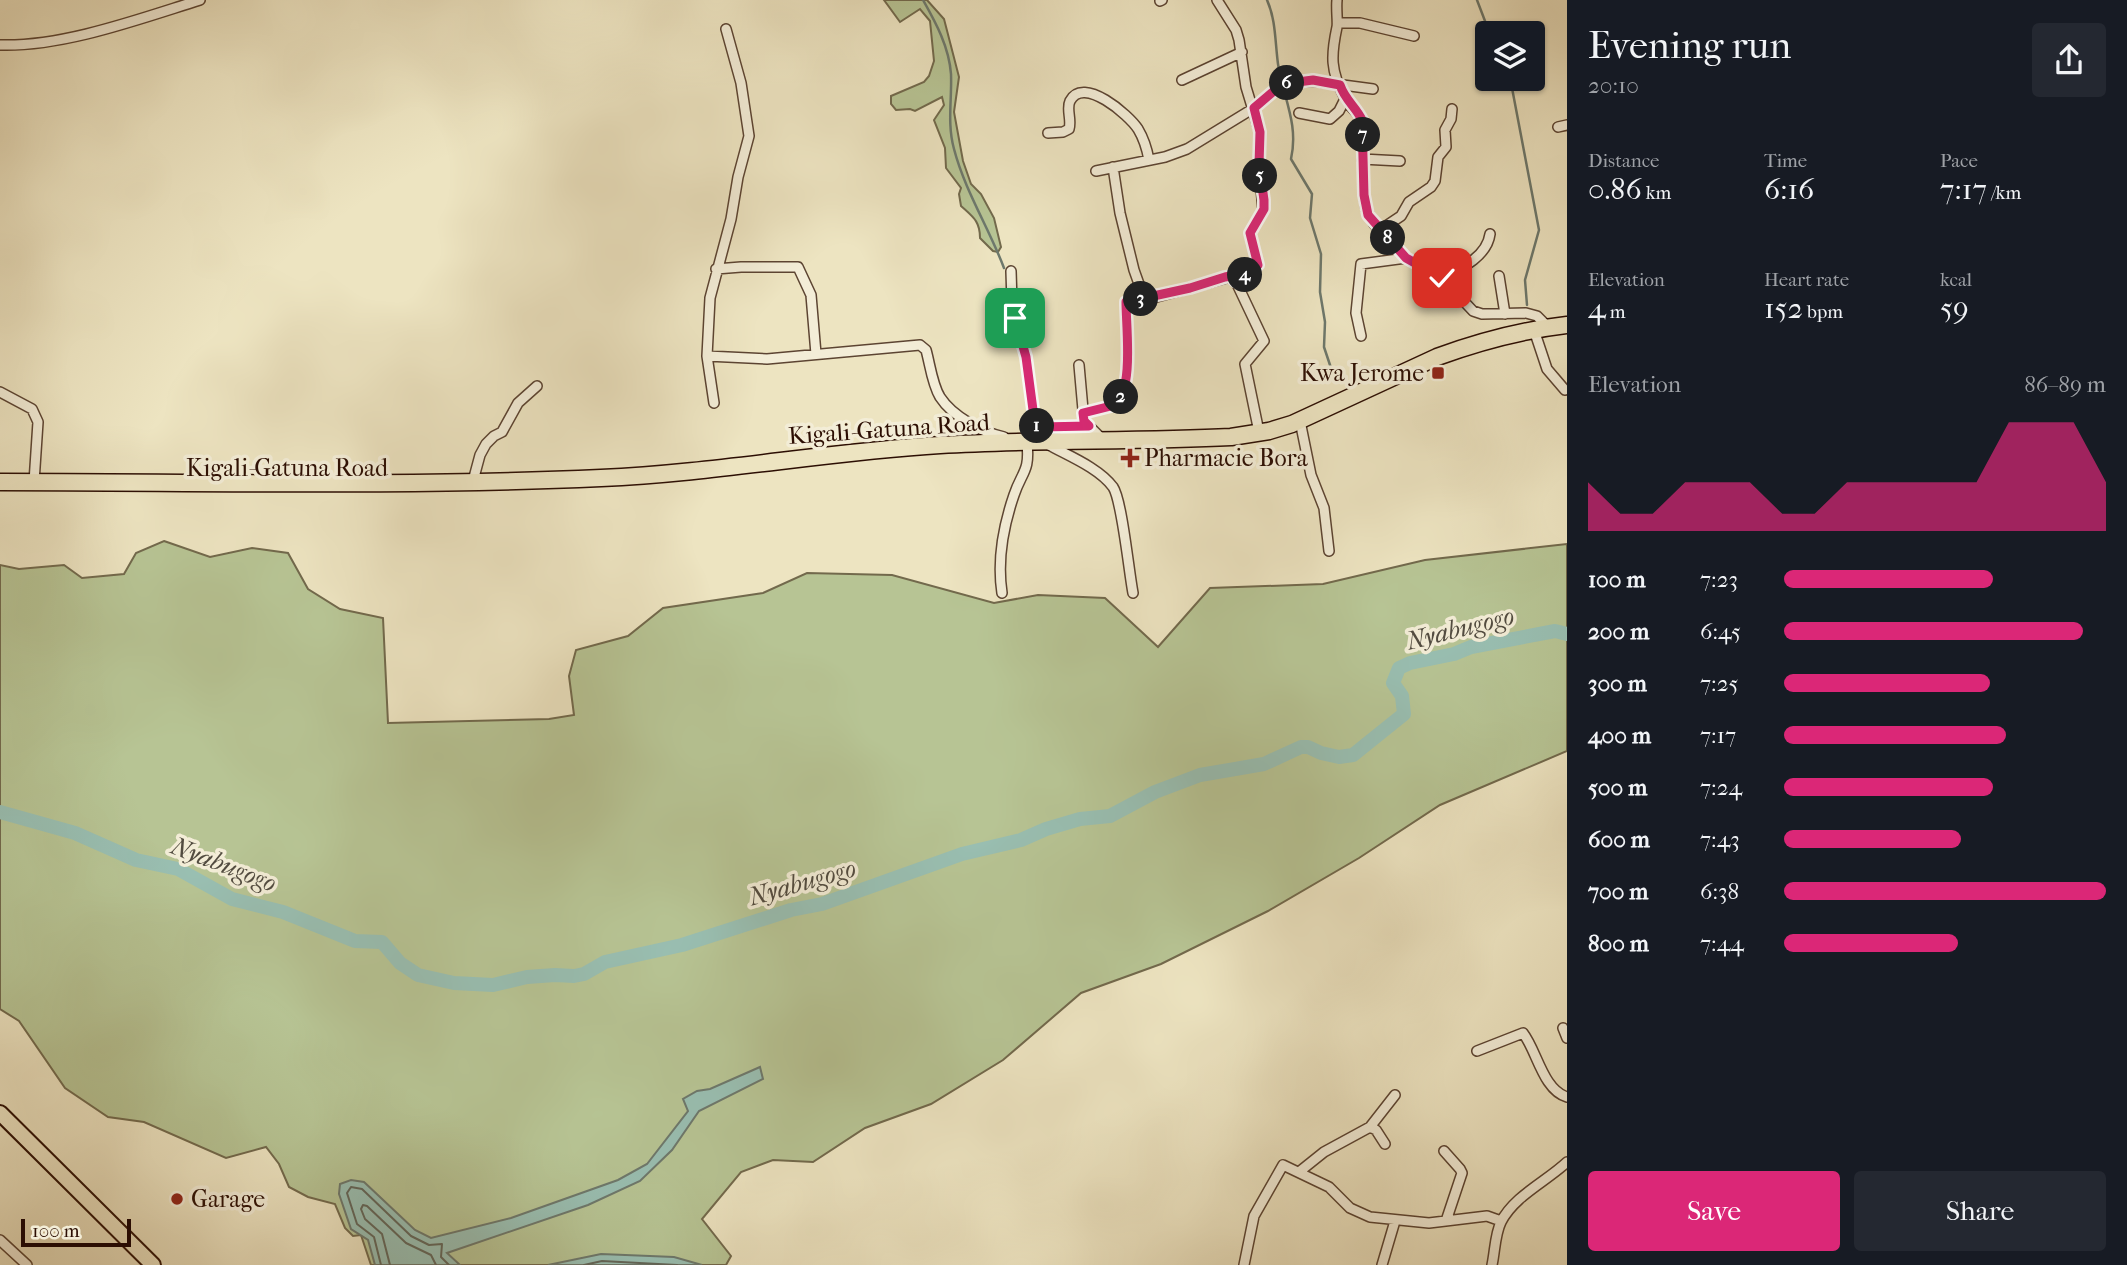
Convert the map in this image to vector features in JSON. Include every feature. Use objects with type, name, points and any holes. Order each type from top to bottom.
[{"type":"highway","name":"Kigali-Gatuna Road","points":[[0,482],[278,484],[574,479],[690,472],[876,450],[943,445],[1231,437],[1300,421],[1459,349],[1567,325]]},
{"type":"highway","name":"Kigali-Gatuna Road","points":[[0,487],[289,493],[441,489],[574,479]]},
{"type":"main road","points":[[0,1113],[153,1265]]},
{"type":"street","points":[[0,45],[65,39],[200,0]]},
{"type":"street","points":[[1217,0],[1236,30],[1242,52],[1246,87],[1260,132],[1259,165],[1264,209],[1250,233],[1258,265],[1235,281]]},
{"type":"street","points":[[1337,0],[1335,15],[1339,23],[1332,47],[1332,60],[1345,99],[1362,120],[1366,209],[1380,230],[1406,258],[1442,278],[1473,311],[1482,314],[1526,313],[1537,316],[1547,369],[1566,390]]},
{"type":"street","points":[[1339,23],[1360,23],[1414,36]]},
{"type":"street","points":[[714,403],[707,356],[707,319],[716,269],[731,219],[748,136],[741,83],[726,29]]},
{"type":"street","points":[[1182,80],[1242,52]]},
{"type":"street","points":[[1096,171],[1187,149],[1254,108],[1282,84],[1313,80],[1373,89]]},
{"type":"street","points":[[1048,133],[1063,132],[1069,128],[1071,99],[1077,95],[1092,93],[1131,120],[1146,146],[1149,160]]},
{"type":"street","points":[[1299,113],[1330,119],[1345,99]]},
{"type":"street","points":[[1380,230],[1401,216],[1409,202],[1431,187],[1435,181],[1437,161],[1446,147],[1444,130],[1451,119],[1452,109]]},
{"type":"street","points":[[1362,159],[1400,160]]},
{"type":"street","points":[[1113,167],[1120,213],[1144,298]]},
{"type":"street","points":[[1442,278],[1466,267],[1484,248],[1490,234]]},
{"type":"street","points":[[1361,336],[1356,313],[1361,264],[1406,258]]},
{"type":"street","points":[[716,269],[798,267],[811,295],[816,354]]},
{"type":"street","points":[[1011,271],[1012,303],[1026,357],[1035,425],[1089,426]]},
{"type":"street","points":[[1083,413],[1119,402],[1127,362],[1126,302],[1230,276],[1257,323],[1264,341],[1245,364],[1259,432]]},
{"type":"street","points":[[1499,276],[1505,314]]},
{"type":"street","points":[[707,356],[768,359],[923,347],[937,391],[948,407],[988,433],[1027,443],[1027,468],[1014,492],[999,557],[1002,593]]},
{"type":"street","points":[[1079,365],[1084,421],[1104,441]]},
{"type":"street","points":[[473,481],[486,444],[502,432],[518,403],[537,386]]},
{"type":"street","points":[[0,392],[32,409],[36,414],[38,422],[34,482]]},
{"type":"street","points":[[1300,421],[1311,475],[1324,508],[1329,551]]},
{"type":"street","points":[[1045,442],[1112,485],[1118,501],[1133,593]]},
{"type":"street","points":[[1476,1051],[1523,1033],[1543,1073],[1559,1094],[1567,1097]]},
{"type":"street","points":[[1299,1172],[1324,1152],[1370,1127],[1395,1096]]},
{"type":"street","points":[[1370,1127],[1376,1130],[1385,1144]]},
{"type":"street","points":[[1444,1152],[1462,1173],[1446,1221]]},
{"type":"street","points":[[1492,1265],[1501,1222],[1525,1195],[1567,1162]]},
{"type":"street","points":[[1244,1265],[1254,1216],[1280,1168],[1286,1164],[1329,1186],[1350,1208],[1360,1214],[1395,1221],[1429,1223],[1487,1216],[1501,1222]]},
{"type":"street","points":[[1382,1265],[1395,1221]]},
{"type":"street","points":[[0,1240],[27,1265]]},
{"type":"green space","points":[[884,0],[927,0],[944,19],[959,77],[954,112],[963,161],[971,184],[981,194],[994,218],[1001,247],[998,252],[993,251],[980,238],[977,223],[961,206],[961,188],[946,168],[945,148],[934,120],[944,105],[942,97],[915,111],[896,110],[891,104],[891,96],[924,82],[934,61],[930,21],[920,9],[900,22]]},
{"type":"green space","points":[[164,541],[210,557],[252,548],[288,553],[308,589],[340,609],[383,618],[388,723],[549,719],[574,715],[569,676],[576,650],[628,636],[663,608],[763,593],[807,573],[892,575],[994,603],[1038,595],[1105,598],[1158,647],[1210,588],[1323,584],[1425,560],[1567,544],[1567,751],[1440,805],[1359,858],[1268,911],[1161,964],[1081,993],[1003,1060],[931,1104],[865,1128],[813,1162],[773,1160],[741,1172],[702,1219],[731,1256],[726,1265],[371,1265],[361,1235],[353,1236],[345,1228],[335,1204],[308,1197],[289,1187],[279,1164],[266,1147],[226,1158],[144,1122],[108,1117],[65,1088],[19,1021],[0,1009],[0,565],[19,569],[64,565],[82,578],[124,574],[136,553]]},
{"type":"water","points":[[760,1067],[763,1079],[699,1111],[672,1150],[640,1181],[588,1205],[447,1253],[460,1265],[375,1265],[368,1240],[351,1229],[339,1194],[340,1184],[351,1180],[364,1182],[415,1230],[431,1238],[511,1218],[618,1180],[647,1164],[688,1111],[683,1099]]},
{"type":"water","points":[[601,1254],[674,1257],[702,1265],[548,1265]]},
{"type":"waterway","points":[[923,0],[948,54],[954,149],[971,195],[1004,268]]},
{"type":"waterway","points":[[1267,0],[1274,23],[1280,76],[1292,122],[1291,159],[1312,194],[1310,218],[1321,254],[1320,292],[1325,322],[1324,347],[1333,374]]},
{"type":"waterway","points":[[1477,0],[1485,21]]},
{"type":"waterway","points":[[1513,91],[1539,230],[1525,280],[1527,305]]},
{"type":"waterway","name":"Nyabugogo","points":[[0,812],[75,833],[136,860],[178,869],[232,899],[283,912],[355,941],[382,942],[400,963],[418,975],[454,983],[493,985],[527,977],[574,976],[584,974],[605,962],[682,945],[791,910],[822,904],[962,854],[1021,840],[1080,819],[1110,816],[1155,792],[1200,775],[1264,764],[1301,747],[1339,757],[1353,755],[1404,714],[1402,696],[1393,683],[1399,668],[1471,647],[1555,631],[1567,634]]},
{"type":"place","name":"Kwa Jerome","points":[[1438,373]]},
{"type":"place","name":"Pharmacie Bora","points":[[1130,458]]},
{"type":"place","name":"Garage","points":[[177,1199]]},
{"type":"route","points":[[1015,318],[1026,357],[1035,425],[1089,426],[1084,421],[1083,413],[1119,402],[1127,362],[1126,302],[1153,298],[1230,276],[1235,281],[1258,265],[1250,233],[1264,209],[1264,200],[1259,165],[1260,132],[1254,108],[1282,84],[1300,80],[1340,85],[1345,99],[1362,120],[1364,195],[1368,215],[1406,258],[1442,278]]}]
